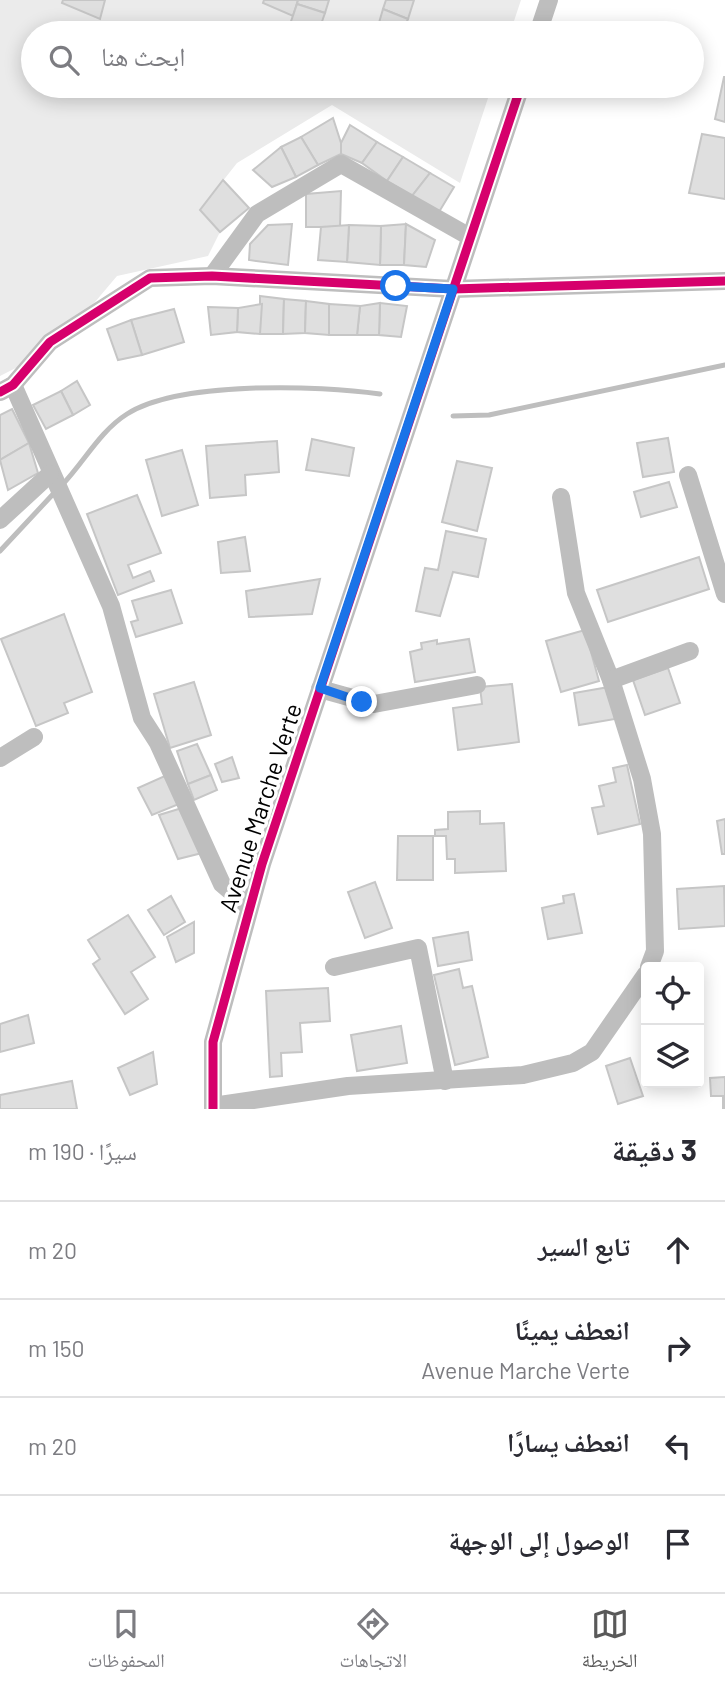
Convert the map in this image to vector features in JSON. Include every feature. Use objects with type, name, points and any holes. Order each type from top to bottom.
[{"type":"street","points":[[542,21],[549,0]]},
{"type":"street","name":"Avenue Marche Verte","points":[[213,1108],[213,1042],[249,907],[517,98]]},
{"type":"street","points":[[212,276],[257,214],[341,164],[470,237]]},
{"type":"street","points":[[249,907],[222,884],[158,743],[142,719],[111,606],[52,477],[7,389],[50,342],[150,278],[212,276],[453,289],[725,281]]},
{"type":"street","points":[[688,475],[725,593]]},
{"type":"street","points":[[0,520],[52,477]]},
{"type":"street","points":[[561,496],[576,593],[611,680],[638,760],[652,834],[655,951],[651,962]]},
{"type":"street","points":[[611,680],[690,651]]},
{"type":"street","points":[[320,688],[374,704],[477,685]]},
{"type":"street","points":[[0,758],[34,737]]},
{"type":"street","points":[[334,967],[418,948],[445,1081]]},
{"type":"street","points":[[213,1108],[348,1086],[523,1075],[583,1059],[592,1052],[641,981]]},
{"type":"shaded area","points":[[0,0],[521,0],[514,21],[21,21],[21,98],[488,98],[460,183],[332,105],[237,163],[200,210],[220,232],[208,256],[117,276],[57,347],[0,376]]},
{"type":"building","points":[[63,0],[105,0],[100,19],[62,3]]},
{"type":"building","points":[[264,0],[298,0],[293,16],[263,3]]},
{"type":"building","points":[[298,0],[329,0],[325,13],[297,4]]},
{"type":"building","points":[[386,0],[414,0],[408,19],[383,9]]},
{"type":"building","points":[[297,4],[325,13],[322,21],[291,21]]},
{"type":"building","points":[[383,9],[408,19],[407,21],[380,21]]},
{"type":"building","points":[[725,77],[725,122],[715,119]]},
{"type":"building","points":[[333,118],[341,143],[341,154],[318,165],[301,137]]},
{"type":"building","points":[[350,125],[377,142],[362,163],[341,154],[341,143]]},
{"type":"building","points":[[702,134],[725,138],[725,199],[689,193]]},
{"type":"building","points":[[301,137],[318,165],[296,177],[281,147]]},
{"type":"building","points":[[377,142],[403,157],[387,181],[362,163]]},
{"type":"building","points":[[281,147],[296,177],[272,187],[253,170]]},
{"type":"building","points":[[403,157],[430,173],[412,196],[387,181]]},
{"type":"building","points":[[430,173],[454,187],[439,212],[412,196]]},
{"type":"building","points":[[223,180],[249,208],[220,232],[200,210]]},
{"type":"building","points":[[341,191],[340,227],[306,227],[306,194]]},
{"type":"building","points":[[292,224],[288,265],[249,260],[250,244],[268,225]]},
{"type":"building","points":[[406,224],[404,265],[380,265],[381,226]]},
{"type":"building","points":[[406,224],[435,240],[426,267],[404,265]]},
{"type":"building","points":[[349,225],[381,226],[380,265],[347,262]]},
{"type":"building","points":[[349,225],[347,262],[318,260],[321,227]]},
{"type":"building","points":[[260,296],[284,299],[283,334],[260,334]]},
{"type":"building","points":[[284,299],[306,301],[305,333],[283,334]]},
{"type":"building","points":[[306,301],[329,304],[329,335],[305,333]]},
{"type":"building","points":[[380,303],[407,306],[401,337],[379,335]]},
{"type":"building","points":[[380,303],[379,335],[357,335],[360,306]]},
{"type":"building","points":[[262,304],[260,334],[237,332],[238,308]]},
{"type":"building","points":[[329,304],[360,306],[357,335],[329,335]]},
{"type":"building","points":[[208,307],[238,308],[237,332],[211,335]]},
{"type":"building","points":[[174,309],[184,342],[142,355],[131,320]]},
{"type":"building","points":[[131,320],[142,355],[118,360],[107,329]]},
{"type":"building","points":[[77,381],[90,405],[73,415],[61,391]]},
{"type":"building","points":[[61,391],[73,415],[46,429],[33,405]]},
{"type":"building","points":[[12,409],[29,443],[0,460],[0,415]]},
{"type":"building","points":[[668,438],[674,472],[643,477],[637,443]]},
{"type":"building","points":[[312,439],[354,448],[349,476],[306,470]]},
{"type":"building","points":[[277,441],[279,472],[245,475],[246,495],[210,498],[206,446]]},
{"type":"building","points":[[29,443],[38,473],[8,490],[0,460]]},
{"type":"building","points":[[182,450],[198,505],[162,516],[146,460]]},
{"type":"building","points":[[457,461],[492,468],[477,531],[442,522]]},
{"type":"building","points":[[669,482],[677,507],[641,517],[634,492]]},
{"type":"building","points":[[137,495],[161,553],[128,565],[133,578],[150,571],[154,581],[118,595],[87,514]]},
{"type":"building","points":[[446,531],[486,539],[478,577],[453,572],[440,616],[416,611],[425,568],[438,570]]},
{"type":"building","points":[[245,537],[250,571],[221,573],[218,542]]},
{"type":"building","points":[[699,557],[709,589],[608,622],[597,590]]},
{"type":"building","points":[[320,579],[312,614],[249,617],[246,591]]},
{"type":"building","points":[[171,590],[182,623],[136,637],[131,622],[138,620],[132,601]]},
{"type":"building","points":[[64,614],[92,692],[64,703],[68,713],[36,726],[1,639]]},
{"type":"building","points":[[585,630],[599,681],[561,692],[546,641]]},
{"type":"building","points":[[469,639],[475,672],[415,682],[410,652],[422,649],[421,643],[437,640],[437,644]]},
{"type":"building","points":[[668,668],[680,703],[645,715],[633,680]]},
{"type":"building","points":[[194,682],[211,735],[170,748],[154,694]]},
{"type":"building","points":[[512,684],[519,742],[458,750],[453,708],[482,704],[480,687]]},
{"type":"building","points":[[609,687],[615,719],[579,725],[574,693]]},
{"type":"building","points":[[197,744],[211,775],[188,784],[177,751]]},
{"type":"building","points":[[232,757],[239,778],[222,782],[215,764]]},
{"type":"building","points":[[627,765],[640,824],[598,834],[592,808],[604,806],[599,786],[616,782],[613,768]]},
{"type":"building","points":[[167,775],[179,804],[152,815],[138,788]]},
{"type":"building","points":[[211,775],[217,790],[194,800],[188,784]]},
{"type":"building","points":[[182,808],[202,853],[178,859],[159,815]]},
{"type":"building","points":[[480,811],[480,824],[504,823],[506,871],[455,873],[455,859],[447,859],[446,836],[435,836],[435,830],[448,829],[448,812]]},
{"type":"building","points":[[725,819],[725,854],[722,854],[717,821]]},
{"type":"building","points":[[398,836],[433,836],[433,880],[397,880]]},
{"type":"building","points":[[375,882],[392,928],[365,938],[348,892]]},
{"type":"building","points":[[724,886],[725,926],[679,929],[677,889]]},
{"type":"building","points":[[574,894],[582,933],[548,939],[542,908],[564,903],[563,896]]},
{"type":"building","points":[[171,896],[185,922],[164,935],[148,910]]},
{"type":"building","points":[[128,915],[155,957],[131,972],[148,999],[125,1014],[93,964],[100,959],[88,940]]},
{"type":"building","points":[[194,922],[194,953],[176,962],[167,937]]},
{"type":"building","points":[[468,932],[472,960],[438,966],[433,938]]},
{"type":"building","points":[[459,969],[463,988],[472,986],[488,1057],[455,1065],[434,975]]},
{"type":"building","points":[[328,988],[330,1021],[300,1023],[302,1052],[281,1053],[282,1076],[270,1077],[266,991]]},
{"type":"building","points":[[28,1015],[34,1043],[0,1052],[0,1024]]},
{"type":"building","points":[[401,1026],[407,1063],[357,1071],[351,1035]]},
{"type":"building","points":[[153,1052],[157,1084],[130,1095],[118,1068]]},
{"type":"building","points":[[630,1058],[643,1096],[618,1104],[606,1066]]},
{"type":"building","points":[[725,1077],[723,1109],[723,1096],[711,1096],[710,1078]]},
{"type":"building","points":[[72,1081],[77,1109],[0,1109],[0,1095]]},
{"type":"waterway","points":[[453,416],[489,415],[725,365]]},
{"type":"waterway","points":[[62,485],[117,421],[150,403],[179,396],[250,388],[322,389],[380,394]]},
{"type":"waterway","points":[[0,551],[55,492]]},
{"type":"cycle path","points":[[213,1109],[213,1042],[262,864],[517,98]]},
{"type":"cycle path","points":[[0,392],[13,385],[50,342],[150,278],[212,276],[453,289],[725,281]]},
{"type":"route","points":[[362,702],[320,688],[453,289],[396,286]]}]
